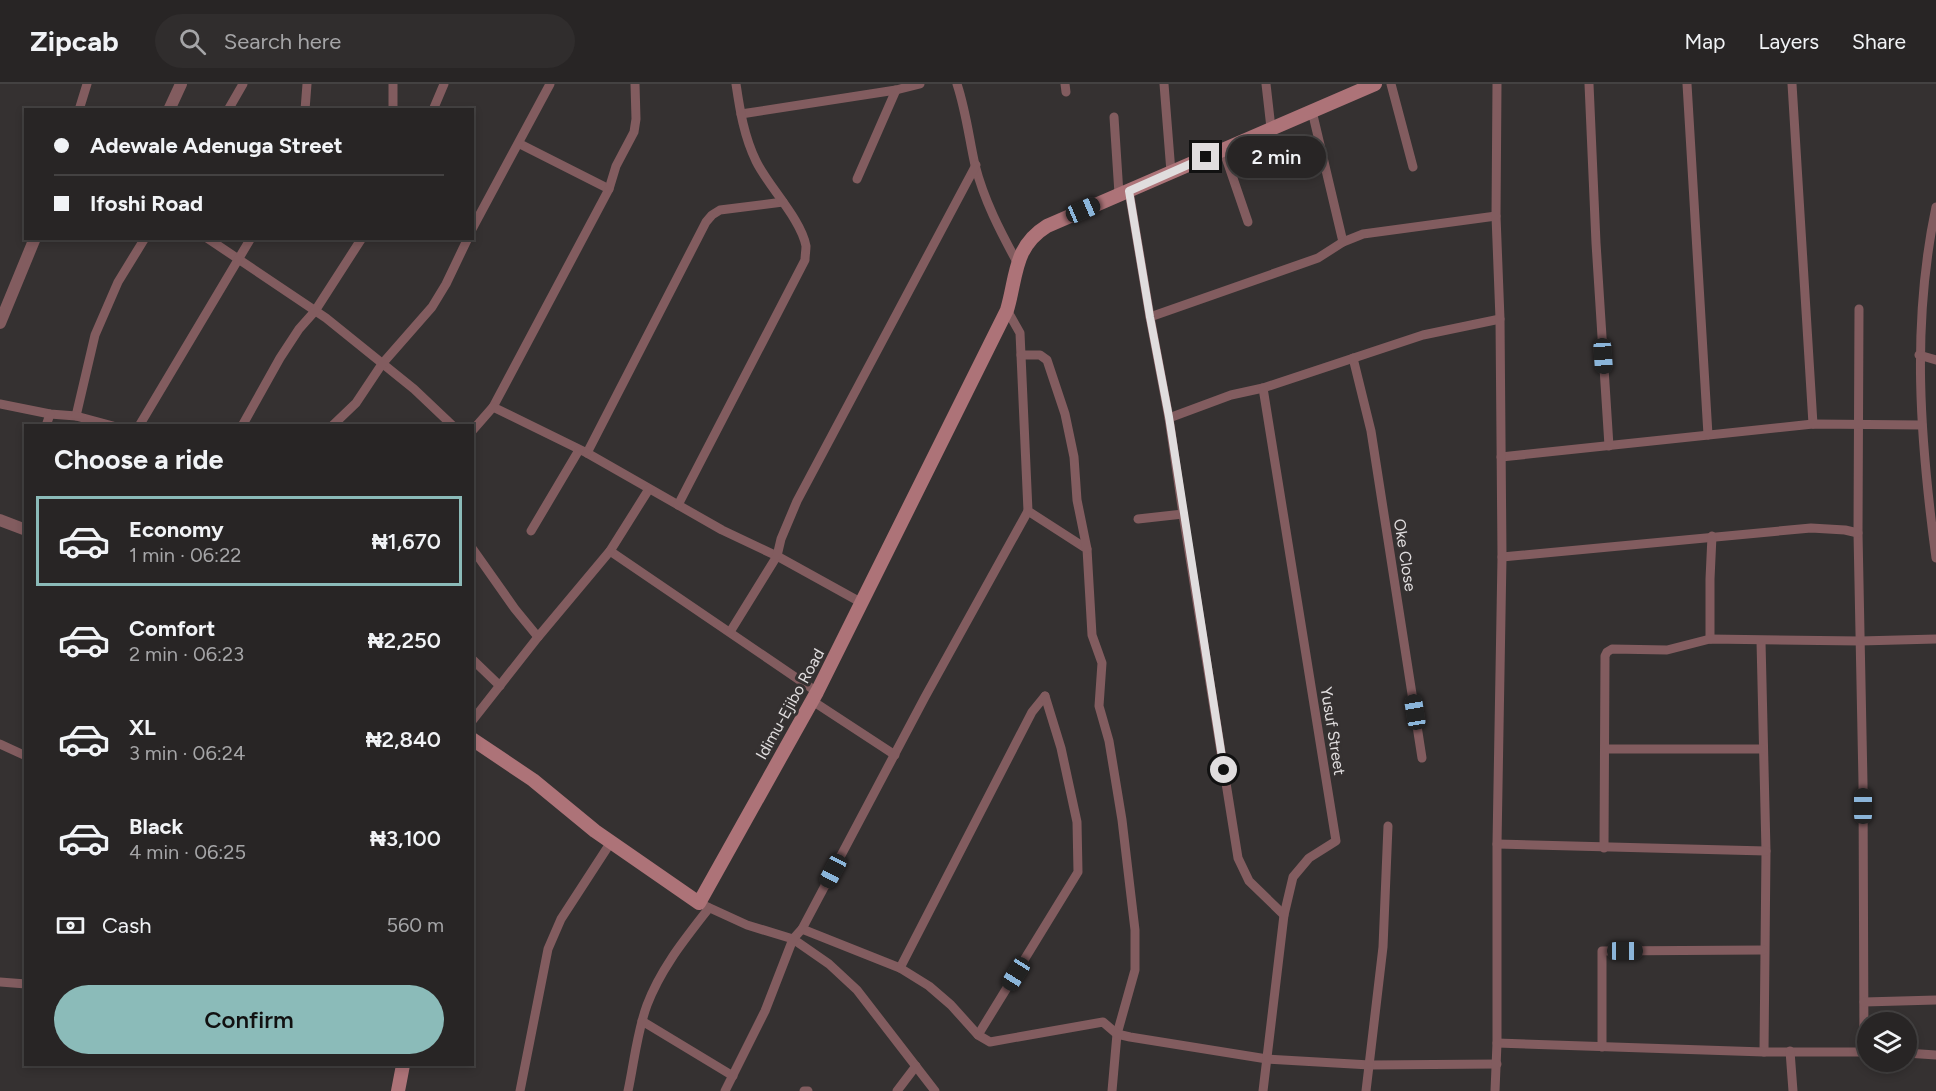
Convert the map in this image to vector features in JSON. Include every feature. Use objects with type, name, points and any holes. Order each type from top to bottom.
[{"type":"main road","name":"Idimu-Ejibo Road","points":[[704,906],[862,603],[1007,310],[1017,262],[1028,241],[1037,232],[1124,192],[1373,84]]},
{"type":"main road","points":[[474,740],[532,780],[611,842],[704,906]]},
{"type":"main road","points":[[398,1091],[404,1066]]},
{"type":"main road","points":[[407,1091],[412,1066]]},
{"type":"street","points":[[80,108],[87,84]]},
{"type":"street","points":[[170,108],[181,84]]},
{"type":"street","points":[[229,108],[243,84]]},
{"type":"street","points":[[305,108],[307,84]]},
{"type":"street","points":[[393,84],[393,108]]},
{"type":"street","points":[[434,108],[444,84]]},
{"type":"street","points":[[474,225],[520,144],[550,84]]},
{"type":"street","points":[[474,429],[493,407],[609,189],[616,166],[634,132],[635,84]]},
{"type":"street","points":[[678,505],[805,260],[806,246],[783,202],[758,164],[743,128],[735,84]]},
{"type":"street","points":[[741,114],[896,90],[920,84]]},
{"type":"street","points":[[957,84],[969,126],[976,165],[996,224],[1017,262]]},
{"type":"street","points":[[1164,84],[1171,172]]},
{"type":"street","points":[[1266,84],[1271,128]]},
{"type":"street","points":[[1391,84],[1413,167]]},
{"type":"street","points":[[1495,1091],[1502,557],[1500,319],[1496,216],[1497,84]]},
{"type":"street","points":[[1589,84],[1609,446]]},
{"type":"street","points":[[1687,84],[1708,435]]},
{"type":"street","points":[[1792,84],[1813,424]]},
{"type":"street","points":[[857,179],[896,90]]},
{"type":"street","points":[[1312,111],[1343,242]]},
{"type":"street","points":[[1114,117],[1124,192],[1169,417],[1238,858],[1249,881],[1284,915]]},
{"type":"street","points":[[520,144],[609,189]]},
{"type":"street","points":[[1223,149],[1248,222]]},
{"type":"street","points":[[730,632],[777,556],[781,539],[797,501],[976,165]]},
{"type":"street","points":[[531,531],[583,452],[706,222],[720,210],[783,202]]},
{"type":"street","points":[[1936,207],[1933,240],[1923,287],[1919,355],[1922,425],[1936,558]]},
{"type":"street","points":[[1150,317],[1318,258],[1343,242],[1363,234],[1496,216]]},
{"type":"street","points":[[0,323],[34,240]]},
{"type":"street","points":[[76,416],[95,334],[118,282],[144,240]]},
{"type":"street","points":[[210,240],[326,318],[414,389],[451,424]]},
{"type":"street","points":[[141,424],[250,240]]},
{"type":"street","points":[[243,424],[280,358],[299,329],[315,311],[361,240]]},
{"type":"street","points":[[334,424],[356,403],[382,364],[440,296],[467,240]]},
{"type":"street","points":[[1859,309],[1858,533],[1864,1012]]},
{"type":"street","points":[[724,1091],[765,1011],[792,939],[802,929],[1028,511],[1020,333],[1007,310]]},
{"type":"street","points":[[1169,417],[1423,334],[1500,319]]},
{"type":"street","points":[[1020,355],[1040,355],[1047,360],[1065,414],[1074,457],[1077,500],[1087,549],[1092,635],[1102,663],[1099,706],[1109,741],[1132,895],[1135,930],[1134,970],[1117,1034],[1112,1091]]},
{"type":"street","points":[[1919,355],[1936,360]]},
{"type":"street","name":"Oke Close","points":[[1353,358],[1371,431],[1422,759]]},
{"type":"street","name":"Yusuf Street","points":[[1263,388],[1336,841],[1309,858],[1293,877],[1284,915],[1263,1091]]},
{"type":"street","points":[[0,404],[50,414],[76,416],[105,424]]},
{"type":"street","points":[[493,407],[583,452],[723,530],[777,556],[862,603]]},
{"type":"street","points":[[47,424],[50,414]]},
{"type":"street","points":[[1501,457],[1813,424],[1922,425]]},
{"type":"street","points":[[1925,460],[1936,464]]},
{"type":"street","points":[[474,718],[610,551],[649,489]]},
{"type":"street","points":[[1028,511],[1087,549]]},
{"type":"street","points":[[1138,519],[1183,514]]},
{"type":"street","points":[[0,520],[24,529]]},
{"type":"street","points":[[1502,557],[1811,528],[1858,533]]},
{"type":"street","points":[[1710,639],[1712,536]]},
{"type":"street","points":[[474,551],[538,637]]},
{"type":"street","points":[[610,551],[730,632],[895,755]]},
{"type":"street","points":[[1604,848],[1605,656],[1607,652],[1612,649],[1667,650],[1710,639],[1860,641],[1936,639]]},
{"type":"street","points":[[1761,641],[1766,851],[1763,950],[1764,1052]]},
{"type":"street","points":[[474,661],[500,686]]},
{"type":"street","points":[[900,968],[1032,712],[1045,696],[1061,748],[1075,813],[1078,873],[978,1035]]},
{"type":"street","points":[[0,744],[24,755]]},
{"type":"street","points":[[1605,749],[1762,749]]},
{"type":"street","points":[[1366,1091],[1383,947],[1388,826]]},
{"type":"street","points":[[520,1091],[548,949],[561,919],[611,842]]},
{"type":"street","points":[[1497,844],[1766,851]]},
{"type":"street","points":[[628,1091],[647,1006],[666,966],[704,906],[747,925],[792,939],[844,976],[935,1091]]},
{"type":"street","points":[[802,929],[900,968],[951,1005],[978,1035],[995,1043],[1103,1022],[1117,1034],[1267,1059],[1370,1065],[1497,1064]]},
{"type":"street","points":[[1602,1047],[1602,951],[1763,950]]},
{"type":"street","points":[[0,982],[24,984]]},
{"type":"street","points":[[1864,1002],[1936,1000]]},
{"type":"street","points":[[642,1021],[733,1077]]},
{"type":"street","points":[[1497,1043],[1764,1052],[1857,1052]]},
{"type":"street","points":[[1790,1051],[1793,1091]]},
{"type":"street","points":[[1917,1054],[1936,1055]]},
{"type":"street","points":[[897,1091],[916,1066]]},
{"type":"route","points":[[1206,157],[1129,191],[1169,417],[1224,770]]}]
